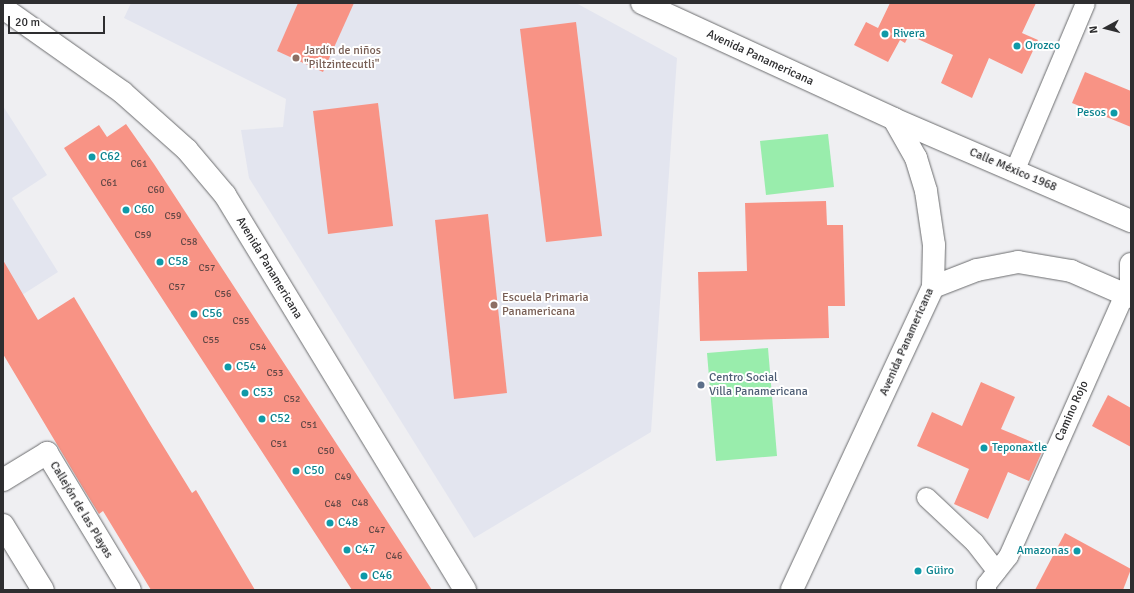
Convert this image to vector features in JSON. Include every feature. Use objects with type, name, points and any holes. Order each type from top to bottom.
[{"type":"street","name":"Avenida Panamericana","points":[[642,3],[894,119],[916,158],[926,191],[934,245],[933,287],[792,590]]},
{"type":"street","points":[[1014,170],[1085,3]]},
{"type":"street","name":"Avenida Panamericana","points":[[3,8],[122,92],[187,150],[225,196],[465,590]]},
{"type":"street","name":"Calle México 1968","points":[[894,119],[1131,221]]},
{"type":"street","points":[[933,287],[977,270],[1018,262],[1071,271],[1129,292],[1131,264]]},
{"type":"street","name":"Camino Rojo","points":[[986,590],[986,584],[1008,556],[1129,292]]},
{"type":"street","name":"Callejón de las Playas","points":[[3,480],[47,453],[130,590]]},
{"type":"street","points":[[926,497],[974,542],[996,570]]},
{"type":"street","points":[[3,525],[43,590]]},
{"type":"shaded area","name":"Escuela Primaria Panamericana","points":[[131,3],[576,3],[677,58],[651,432],[474,538],[249,178],[241,130],[283,127],[286,99],[124,18]]},
{"type":"shaded area","points":[[3,106],[47,175],[12,198],[58,272],[3,307]]},
{"type":"green space","points":[[828,134],[834,187],[766,195],[760,141]]},
{"type":"green space","points":[[768,348],[777,456],[716,461],[707,353]]},
{"type":"building","points":[[298,3],[354,3],[323,72],[277,51]]},
{"type":"building","points":[[890,3],[1036,3],[1022,33],[1038,40],[1022,74],[989,58],[972,98],[941,83],[953,55],[909,35],[905,43],[900,40],[888,62],[854,45],[866,22],[878,28]]},
{"type":"building","points":[[576,22],[602,236],[546,242],[520,29]]},
{"type":"building","name":"Pesos","points":[[1085,72],[1131,91],[1131,127],[1072,103]]},
{"type":"building","points":[[378,103],[393,226],[328,234],[313,111]]},
{"type":"building","points":[[126,124],[154,164],[432,590],[352,590],[64,148],[99,125],[107,137]]},
{"type":"building","name":"Centro Social Villa Panamericana","points":[[826,201],[827,225],[843,225],[845,306],[828,306],[829,338],[700,341],[698,272],[747,271],[745,203]]},
{"type":"building","points":[[488,214],[507,393],[454,399],[435,220]]},
{"type":"building","points":[[3,260],[38,320],[74,297],[192,493],[196,490],[255,590],[151,590],[103,511],[99,514],[3,354]]},
{"type":"building","name":"Teponaxtle","points":[[981,382],[1015,397],[1001,429],[1044,447],[1029,481],[1008,472],[988,519],[954,504],[969,469],[917,446],[932,412],[962,426]]},
{"type":"building","points":[[1108,395],[1131,408],[1131,447],[1092,426]]},
{"type":"building","name":"Amazonas","points":[[1065,533],[1131,569],[1123,590],[1035,590]]},
{"type":"place","name":"Rivera","points":[[885,34]]},
{"type":"place","name":"Orozco","points":[[1017,46]]},
{"type":"place","name":"Jardín de niños \"Piltzintecutli\"","points":[[296,58]]},
{"type":"place","name":"Pesos","points":[[1114,113]]},
{"type":"place","name":"C62","points":[[92,157]]},
{"type":"place","name":"C60","points":[[126,210]]},
{"type":"place","name":"C58","points":[[160,262]]},
{"type":"place","name":"Escuela Primaria Panamericana","points":[[494,305]]},
{"type":"place","name":"C56","points":[[194,314]]},
{"type":"place","name":"C54","points":[[228,367]]},
{"type":"place","name":"Centro Social Villa Panamericana","points":[[701,385]]},
{"type":"place","name":"C53","points":[[245,393]]},
{"type":"place","name":"C52","points":[[262,419]]},
{"type":"place","name":"Teponaxtle","points":[[984,448]]},
{"type":"place","name":"C50","points":[[296,471]]},
{"type":"place","name":"C48","points":[[330,523]]},
{"type":"place","name":"C47","points":[[347,550]]},
{"type":"place","name":"Amazonas","points":[[1077,551]]},
{"type":"place","name":"Güiro","points":[[918,571]]},
{"type":"place","name":"C46","points":[[364,576]]}]
